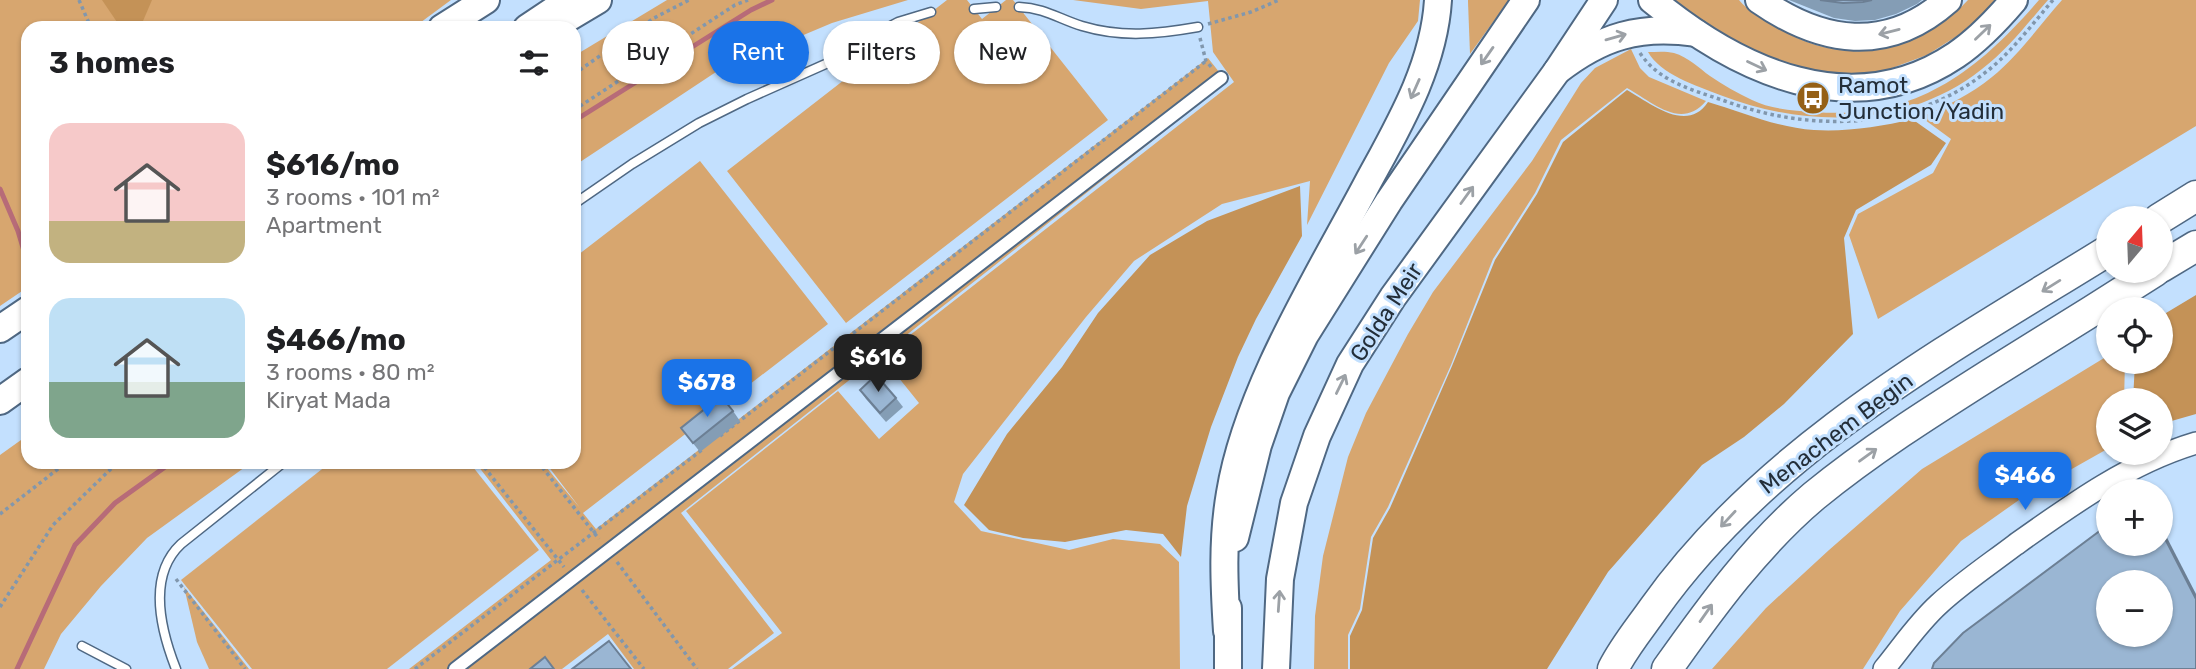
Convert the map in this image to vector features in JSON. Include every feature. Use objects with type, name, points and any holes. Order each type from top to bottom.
[{"type":"highway","points":[[2174,210],[2196,196]]},
{"type":"highway","points":[[2174,260],[2196,247]]},
{"type":"highway","name":"Menachem Begin","points":[[1613,669],[1672,583],[1731,516],[1796,457],[1869,403],[2096,258]]},
{"type":"highway","name":"Menachem Begin","points":[[1667,669],[1717,597],[1763,545],[1813,497],[1867,455],[1942,405],[2134,284]]},
{"type":"main road","points":[[453,21],[486,0]]},
{"type":"main road","points":[[538,21],[569,0]]},
{"type":"main road","points":[[563,21],[598,0]]},
{"type":"main road","points":[[1228,669],[1223,570],[1225,530],[1230,490],[1246,432],[1269,374],[1298,313],[1412,96],[1429,58],[1437,21],[1438,0]]},
{"type":"main road","points":[[1227,631],[1233,547],[1244,492],[1276,393],[1305,335],[1336,284],[1396,190],[1526,0]]},
{"type":"main road","name":"Golda Meir","points":[[1276,669],[1280,579],[1294,503],[1309,458],[1350,364],[1393,297],[1557,71],[1604,0]]},
{"type":"main road","points":[[1652,0],[1698,33],[1759,68],[1796,82],[1833,88],[1864,88],[1905,80],[1934,68],[1980,35],[2014,0]]},
{"type":"main road","points":[[1759,0],[1785,18],[1814,31],[1852,38],[1886,34],[1914,24],[1948,0]]},
{"type":"main road","points":[[1557,71],[1591,47],[1618,35],[1665,31],[1698,33]]},
{"type":"main road","points":[[0,329],[21,315]]},
{"type":"main road","points":[[0,401],[21,386]]},
{"type":"street","points":[[456,669],[1221,78]]},
{"type":"street","points":[[1884,669],[1925,618],[1959,587],[2062,511],[2110,481],[2195,447]]},
{"type":"street","points":[[1890,669],[1901,648]]},
{"type":"lane","points":[[974,9],[996,7]]},
{"type":"lane","points":[[1019,8],[1040,9],[1107,33],[1161,34],[1198,27]]},
{"type":"lane","points":[[581,199],[632,164],[707,119],[848,54],[898,22],[931,12]]},
{"type":"lane","points":[[176,669],[161,605],[160,584],[165,566],[181,544],[275,469]]},
{"type":"lane","points":[[82,646],[126,669]]},
{"type":"path","points":[[79,0],[88,21]]},
{"type":"path","points":[[581,69],[654,18],[689,0]]},
{"type":"path","points":[[581,105],[735,5],[748,0]]},
{"type":"path","points":[[1221,78],[1206,61],[1198,27],[1251,12],[1279,0]]},
{"type":"path","points":[[715,440],[1206,61]]},
{"type":"path","points":[[415,669],[704,449]]},
{"type":"path","points":[[0,514],[58,469]]},
{"type":"path","points":[[0,607],[53,525],[111,469]]},
{"type":"path","points":[[544,469],[697,669]]},
{"type":"path","points":[[165,566],[245,669]]},
{"type":"shaded area","points":[[0,0],[451,0],[422,21],[21,21],[21,292],[0,306]]},
{"type":"shaded area","points":[[102,0],[152,0],[143,21],[116,21]]},
{"type":"shaded area","points":[[667,0],[908,0],[839,21],[823,21],[823,27],[809,33],[809,21],[708,21],[708,77],[581,161],[581,52],[602,39],[602,84],[694,84],[694,21],[632,21]]},
{"type":"shaded area","points":[[947,0],[967,0],[982,19],[1006,0],[1013,0],[1030,21],[954,21],[954,84],[1051,84],[1051,48],[1108,120],[846,323],[727,171],[839,84],[940,84],[940,21],[920,21]]},
{"type":"shaded area","points":[[1073,0],[1420,0],[1418,21],[1389,63],[1307,225],[1310,181],[1222,204],[1134,261],[1086,317],[963,474],[954,502],[981,531],[1069,550],[1113,539],[1160,544],[1179,562],[1180,669],[732,669],[782,633],[686,511],[838,391],[879,439],[919,403],[882,357],[1234,82],[1213,52],[1208,1],[1141,9]]},
{"type":"shaded area","points":[[1509,0],[1470,54],[1468,2]]},
{"type":"shaded area","points":[[1671,0],[1739,0],[1755,14],[1799,39],[1850,51],[1876,50],[1925,34],[1968,0],[1999,0],[1965,31],[1927,55],[1876,74],[1823,76],[1743,50]]},
{"type":"shaded area","points":[[2039,0],[2048,0],[1991,62],[1953,89],[1921,103],[1889,112],[1855,117],[1820,117],[1753,106],[1670,73],[1648,52],[1679,55],[1730,89],[1766,106],[1815,112],[1851,112],[1883,108],[1913,99],[1941,86],[1967,69],[2016,26]]},
{"type":"shaded area","points":[[2062,0],[2196,0],[2196,126],[1878,319],[1849,235],[1858,214],[1933,173],[1951,139],[1921,117],[1976,89],[1992,77],[2020,50]]},
{"type":"shaded area","points":[[1631,49],[1640,68],[1649,77],[1706,101],[1696,110],[1676,113],[1656,106],[1627,88],[1561,140],[1535,193],[1493,259],[1451,365],[1388,507],[1371,537],[1360,609],[1348,635],[1348,669],[1314,669],[1315,616],[1323,556],[1348,457],[1366,413],[1433,292],[1532,161],[1581,83],[1595,68]]},
{"type":"shaded area","points":[[1208,58],[1227,82],[681,513],[774,633],[728,669],[634,669],[608,634],[562,669],[409,669],[551,560],[480,469],[548,469],[580,508],[550,469],[581,469],[581,253],[700,161],[828,324],[583,513],[596,529]]},
{"type":"shaded area","points":[[1627,90],[1657,108],[1679,116],[1699,111],[1708,102],[1801,129],[1850,130],[1912,119],[1946,143],[1931,165],[1856,210],[1844,238],[1853,334],[1784,404],[1744,437],[1702,465],[1608,572],[1547,669],[1350,669],[1350,636],[1362,610],[1373,538],[1390,508],[1495,260],[1537,194],[1563,142]]},
{"type":"shaded area","points":[[1300,186],[1302,236],[1256,319],[1211,427],[1187,506],[1181,557],[1163,534],[1126,530],[1065,542],[1023,538],[989,530],[964,505],[1007,434],[1062,367],[1098,313],[1150,255],[1207,221]]},
{"type":"shaded area","points":[[2196,295],[2196,414],[2173,421],[2173,388],[2134,388],[2134,374],[2173,374],[2173,309]]},
{"type":"shaded area","points":[[2096,363],[2096,374],[2125,374],[2124,388],[2096,388],[2096,455],[2026,495],[1961,541],[1900,611],[1863,669],[1712,669],[1766,608],[1922,469]]},
{"type":"shaded area","points":[[21,440],[21,469],[242,469],[147,538],[101,586],[61,634],[44,669],[0,669],[0,455]]},
{"type":"shaded area","points":[[322,469],[475,469],[539,550],[387,669],[252,669],[181,580]]},
{"type":"shaded area","points":[[184,587],[249,669],[209,669],[197,642]]},
{"type":"building","points":[[1820,0],[1872,0],[1843,3]]},
{"type":"building","points":[[876,375],[896,398],[880,413],[860,390]]},
{"type":"building","points":[[721,396],[733,411],[693,443],[681,428]]},
{"type":"building","points":[[2096,534],[2096,556],[2173,554],[2196,599],[2196,669],[1932,669],[1934,663],[1963,633]]},
{"type":"building","points":[[609,641],[631,669],[572,669]]},
{"type":"building","points":[[545,657],[554,669],[530,669]]},
{"type":"waterway","points":[[581,117],[751,10],[772,0]]},
{"type":"waterway","points":[[0,189],[21,241]]},
{"type":"waterway","points":[[17,669],[75,545],[115,503],[162,469]]},
{"type":"place","name":"Ramot Junction/Yadin","points":[[1813,98]]}]
